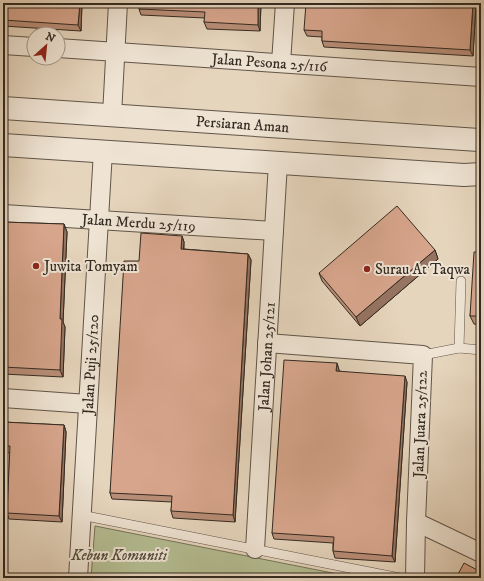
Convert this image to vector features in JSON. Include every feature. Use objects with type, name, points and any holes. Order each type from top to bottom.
[{"type":"street","points":[[112,115],[118,3]]},
{"type":"street","points":[[281,63],[285,3]]},
{"type":"street","points":[[3,45],[26,46]]},
{"type":"street","name":"Jalan Pesona 25/116","points":[[66,49],[481,77]]},
{"type":"street","name":"Persiaran Aman","points":[[3,108],[481,141]]},
{"type":"street","points":[[3,145],[464,175],[481,174]]},
{"type":"street","name":"Jalan Puji 25/120","points":[[78,578],[102,151]]},
{"type":"street","name":"Jalan Johan 25/121","points":[[255,549],[278,163]]},
{"type":"street","name":"Jalan Merdu 25/119","points":[[3,214],[274,231]]},
{"type":"street","name":"Jalan Juara 25/122","points":[[267,343],[423,355],[415,578]]},
{"type":"street","points":[[3,398],[88,404]]},
{"type":"street","points":[[416,522],[481,553]]},
{"type":"lane","points":[[459,348],[461,281]]},
{"type":"lane","points":[[423,355],[459,348],[481,350]]},
{"type":"lane","points":[[81,515],[400,578]]},
{"type":"green space","name":"Kebun Komuniti","points":[[95,526],[358,578],[91,578]]},
{"type":"building","points":[[3,3],[80,3],[78,25],[3,20]]},
{"type":"building","points":[[139,3],[258,3],[258,25],[204,22],[205,12],[139,9]]},
{"type":"building","points":[[306,3],[473,3],[470,50],[322,41],[322,31],[304,30]]},
{"type":"building","points":[[397,206],[435,250],[356,317],[319,273]]},
{"type":"building","points":[[3,222],[64,224],[60,319],[62,319],[60,370],[3,367]]},
{"type":"building","points":[[141,233],[182,236],[181,249],[248,254],[233,515],[171,511],[172,496],[110,493],[124,261],[139,261]]},
{"type":"building","points":[[474,252],[481,252],[481,316],[470,316]]},
{"type":"building","points":[[284,360],[337,363],[336,371],[405,376],[392,556],[333,551],[334,537],[272,533]]},
{"type":"building","points":[[3,422],[64,425],[59,516],[7,513],[10,446],[3,446]]},
{"type":"building","points":[[464,563],[481,572],[481,578],[456,578]]},
{"type":"place","name":"Juwita Tomyam","points":[[36,266]]},
{"type":"place","name":"Surau At Taqwa","points":[[367,269]]}]
